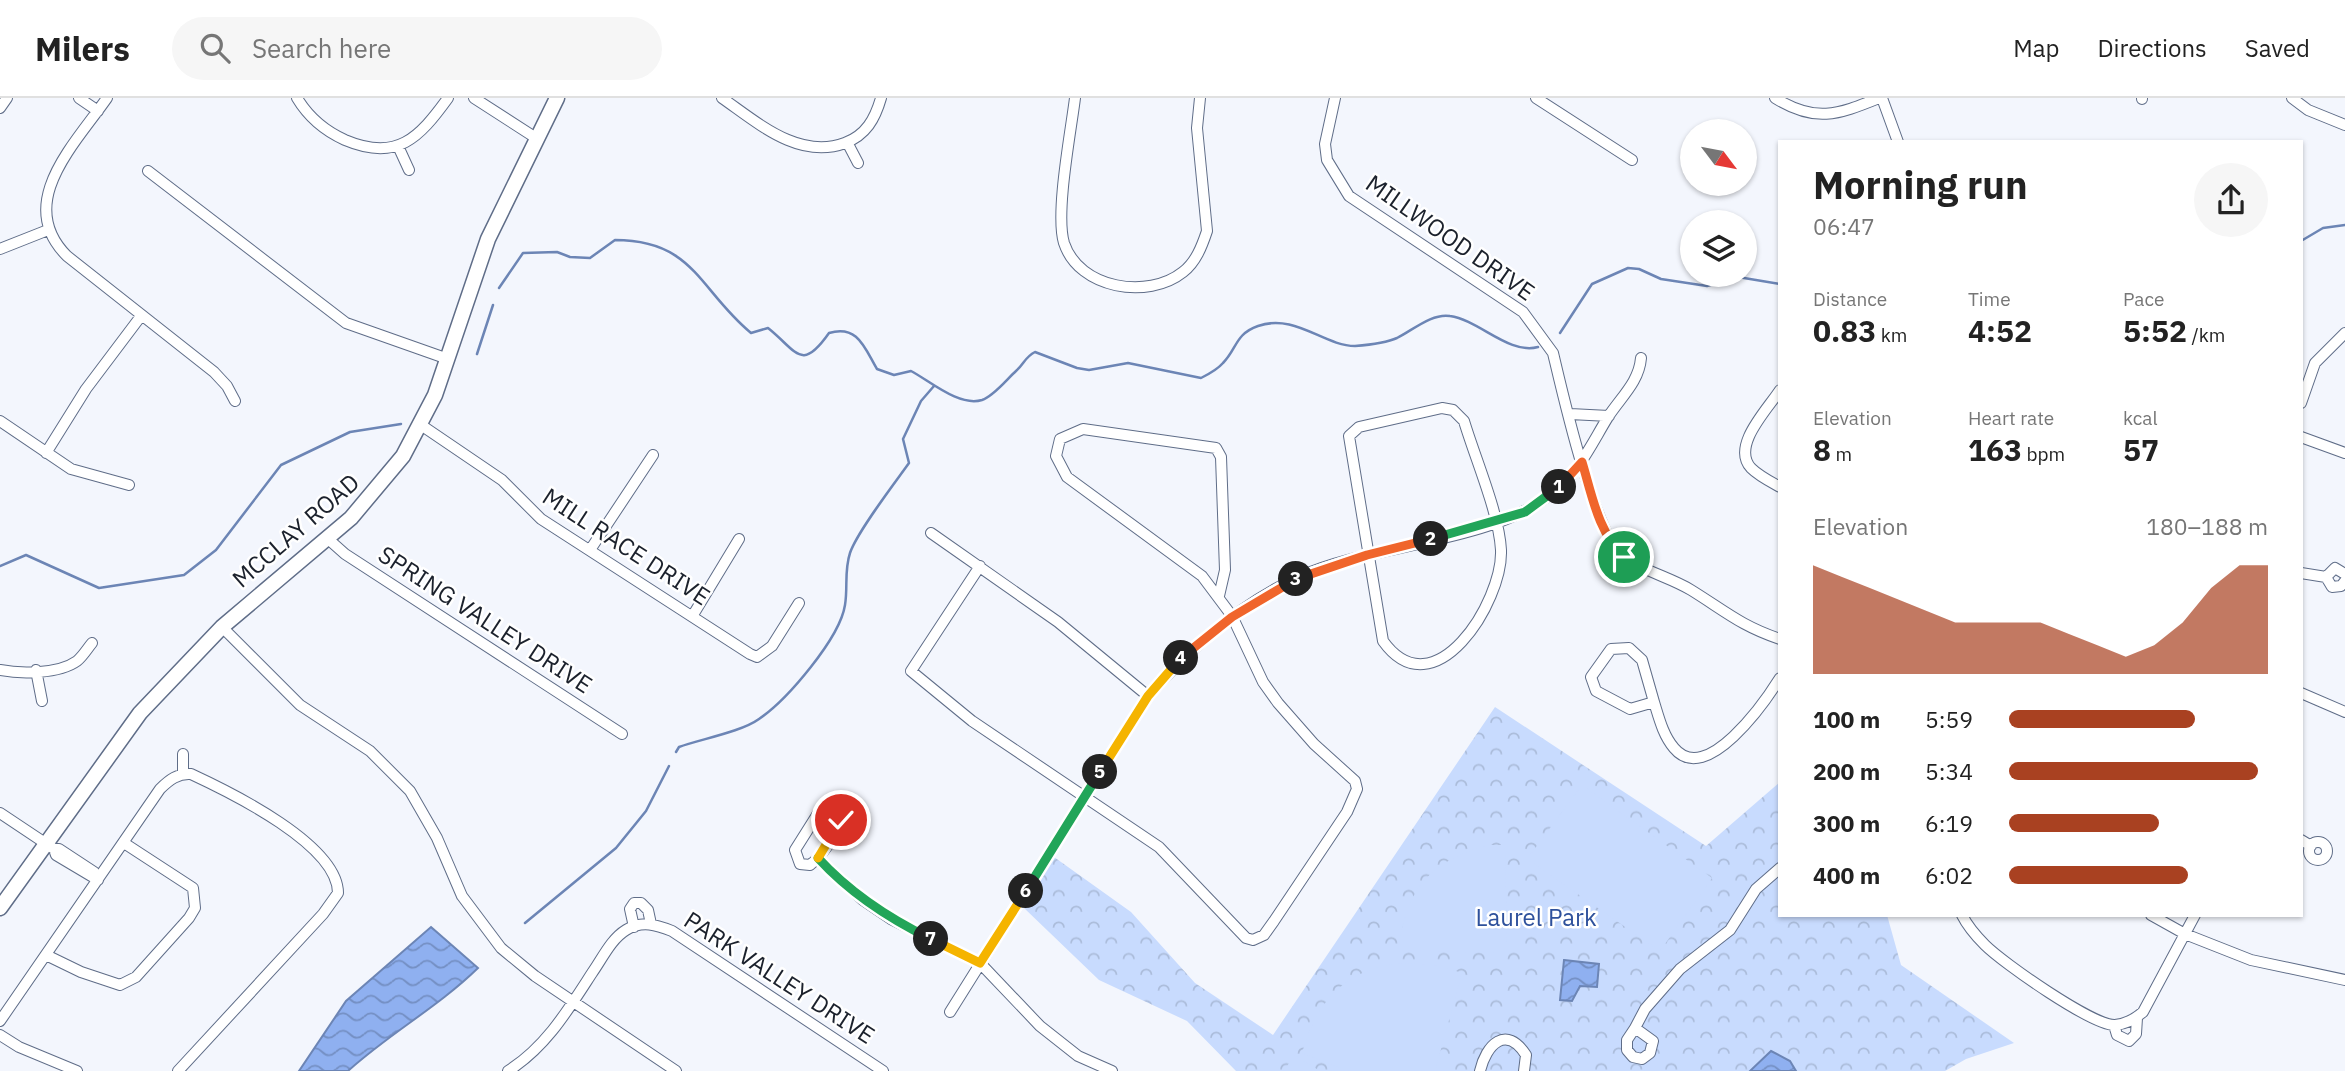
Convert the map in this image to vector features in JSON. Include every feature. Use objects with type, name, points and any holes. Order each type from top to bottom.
[{"type":"main road","name":"MCCLAY ROAD","points":[[0,908],[50,846],[140,713],[222,627],[351,518],[387,479],[421,425],[448,359],[488,239],[557,98]]},
{"type":"street","points":[[0,108],[7,98]]},
{"type":"street","points":[[79,98],[98,111]]},
{"type":"street","points":[[107,98],[52,179],[46,208],[48,230],[55,244],[67,256],[214,372],[227,386],[235,401]]},
{"type":"street","points":[[297,98],[319,125],[335,135],[376,150],[398,146],[420,133],[448,98]]},
{"type":"street","points":[[474,98],[536,138]]},
{"type":"street","points":[[722,98],[803,147],[819,149],[847,142],[866,130],[881,98]]},
{"type":"street","points":[[1075,98],[1061,221],[1064,243],[1075,262],[1101,281],[1143,287],[1161,284],[1183,272],[1203,245],[1207,231],[1196,128],[1200,98]]},
{"type":"street","name":"MILLWOOD DRIVE","points":[[1335,98],[1325,144],[1331,167],[1349,196],[1523,312],[1553,353],[1599,521],[1614,547],[1624,557],[1688,588],[1734,621],[1778,638]]},
{"type":"street","points":[[1536,98],[1632,160]]},
{"type":"street","points":[[1775,98],[1794,110],[1819,116],[1852,109],[1880,98],[1897,140]]},
{"type":"street","points":[[2292,98],[2308,110],[2345,125]]},
{"type":"street","points":[[847,142],[858,163]]},
{"type":"street","points":[[398,146],[409,170]]},
{"type":"street","points":[[148,171],[346,323],[448,359]]},
{"type":"street","points":[[0,249],[48,230]]},
{"type":"street","points":[[46,453],[86,389],[141,316]]},
{"type":"street","points":[[2303,397],[2315,363],[2345,333]]},
{"type":"street","points":[[950,1012],[1148,696],[1186,653],[1232,617],[1301,576],[1367,555],[1495,523],[1525,512],[1556,490],[1582,462],[1609,416],[1640,374],[1641,358]]},
{"type":"street","points":[[1778,393],[1744,446],[1744,458],[1752,470],[1778,486]]},
{"type":"street","points":[[1442,408],[1461,415],[1495,523],[1501,548],[1500,573],[1493,591],[1456,648],[1436,663],[1417,665],[1398,657],[1383,641],[1348,445],[1349,436],[1359,427],[1442,408]]},
{"type":"street","points":[[1570,414],[1609,416]]},
{"type":"street","points":[[0,421],[80,473],[129,485]]},
{"type":"street","name":"MILL RACE DRIVE","points":[[421,425],[502,480],[531,512],[757,657],[772,646],[799,603]]},
{"type":"street","points":[[980,566],[911,671],[972,721],[1159,847],[1246,938],[1253,940],[1264,935],[1347,811],[1357,789],[1355,781],[1314,744],[1278,703],[1263,682],[1232,617],[1202,576],[1068,477],[1056,456],[1060,439],[1083,429],[1216,448],[1222,457],[1225,570],[1219,596]]},
{"type":"street","points":[[2303,438],[2345,453]]},
{"type":"street","points":[[590,550],[653,455]]},
{"type":"street","points":[[931,533],[1058,622],[1148,696]]},
{"type":"street","name":"SPRING VALLEY DRIVE","points":[[327,538],[345,554],[622,734]]},
{"type":"street","points":[[693,615],[739,539]]},
{"type":"street","points":[[2326,577],[2335,568],[2345,574]]},
{"type":"street","points":[[2303,573],[2326,577],[2332,587],[2341,586],[2345,581]]},
{"type":"street","points":[[222,627],[300,705],[370,751],[410,791],[426,815],[462,896],[501,948],[536,976],[672,1070]]},
{"type":"street","points":[[0,670],[36,670],[68,666],[80,659],[92,643]]},
{"type":"street","points":[[1654,702],[1626,709],[1596,691],[1591,677],[1611,649],[1629,648],[1637,652],[1654,702],[1664,733],[1675,750],[1693,758],[1708,755],[1751,720],[1778,681]]},
{"type":"street","points":[[36,670],[41,701]]},
{"type":"street","points":[[2303,693],[2345,712]]},
{"type":"street","points":[[183,754],[187,774]]},
{"type":"street","points":[[0,1020],[160,789],[168,780],[187,774],[303,838],[335,874],[338,893],[323,914],[178,1071]]},
{"type":"street","points":[[832,802],[840,808],[843,815],[818,859],[810,865],[800,864],[795,850],[824,804],[832,802]]},
{"type":"street","points":[[0,813],[82,864],[98,880]]},
{"type":"street","points":[[2303,841],[2311,846]]},
{"type":"street","points":[[46,954],[81,972],[120,985],[136,977],[189,918],[195,908],[193,888],[165,867],[124,843]]},
{"type":"street","points":[[818,859],[863,900],[891,919],[980,963],[1040,1026],[1078,1056],[1112,1071]]},
{"type":"street","points":[[1635,1028],[1645,1009],[1680,969],[1730,930],[1756,889],[1778,869]]},
{"type":"street","name":"PARK VALLEY DRIVE","points":[[634,927],[629,909],[634,902],[641,903],[648,910],[651,923]]},
{"type":"street","points":[[1964,917],[1986,946],[2015,969],[2095,1020],[2114,1025],[2137,1017],[2151,1001],[2194,917]]},
{"type":"street","points":[[2155,917],[2185,934],[2251,960],[2345,980]]},
{"type":"street","name":"PARK VALLEY DRIVE","points":[[508,1071],[531,1057],[574,1001],[612,942],[634,927],[651,923],[681,937],[883,1071]]},
{"type":"street","points":[[2114,1025],[2118,1035],[2129,1041],[2136,1034],[2137,1017]]},
{"type":"street","points":[[0,1035],[19,1047],[77,1071]]},
{"type":"street","points":[[1480,1071],[1485,1052],[1493,1042],[1501,1040],[1520,1046],[1526,1055],[1524,1071]]},
{"type":"green space","name":"Laurel Park","points":[[1495,707],[1706,846],[1778,784],[1778,917],[1888,917],[1901,965],[2014,1043],[1966,1059],[1945,1071],[1236,1071],[1187,1021],[1099,980],[1024,908],[1054,857],[1131,912],[1195,983],[1273,1035]]},
{"type":"green space","points":[[1582,785],[1712,878],[1660,951],[1527,859]]},
{"type":"green space","points":[[1488,845],[1505,845],[1507,944],[1498,953],[1398,950],[1408,910],[1424,881],[1450,860]]},
{"type":"green space","points":[[1405,963],[1441,966],[1462,973],[1435,1071],[1349,1071],[1302,1053],[1316,1017],[1338,989],[1367,971]]},
{"type":"green space","points":[[1294,1055],[1320,1071],[1284,1071]]},
{"type":"water","points":[[431,927],[478,968],[348,1071],[299,1071],[346,1001]]},
{"type":"water","points":[[1564,960],[1599,964],[1597,987],[1580,986],[1572,1001],[1560,1000]]},
{"type":"water","points":[[1771,1051],[1790,1061],[1796,1071],[1750,1071]]},
{"type":"waterway","points":[[2303,240],[2323,228],[2345,225]]},
{"type":"waterway","points":[[499,288],[523,253],[557,252],[570,257],[590,258],[615,240],[641,242],[662,248],[679,258],[751,333],[768,328],[793,350],[805,355],[820,345],[829,333],[847,332],[854,335],[864,346],[877,369],[894,375],[911,371],[954,397],[973,401],[991,395],[1035,352],[1089,370],[1128,363],[1201,378],[1221,365],[1250,329],[1272,323],[1297,327],[1343,345],[1355,346],[1393,340],[1436,317],[1450,316],[1516,346],[1538,347]]},
{"type":"waterway","points":[[1560,333],[1592,284],[1628,268],[1639,269],[1661,279],[1707,286],[1738,277],[1778,284]]},
{"type":"waterway","points":[[477,354],[493,305]]},
{"type":"waterway","points":[[676,752],[679,747],[732,731],[759,719],[784,698],[823,651],[841,619],[845,605],[850,553],[868,521],[909,463],[903,439],[921,401],[934,386]]},
{"type":"waterway","points":[[0,566],[26,555],[99,588],[184,575],[216,550],[281,465],[350,432],[401,424]]},
{"type":"waterway","points":[[525,923],[616,848],[646,811],[669,766]]},
{"type":"route","points":[[841,820],[818,859],[863,900],[891,919],[980,963],[1148,696],[1186,653],[1232,617],[1301,576],[1367,555],[1495,523],[1525,512],[1556,490],[1582,462],[1599,521],[1614,547],[1624,557]]}]
